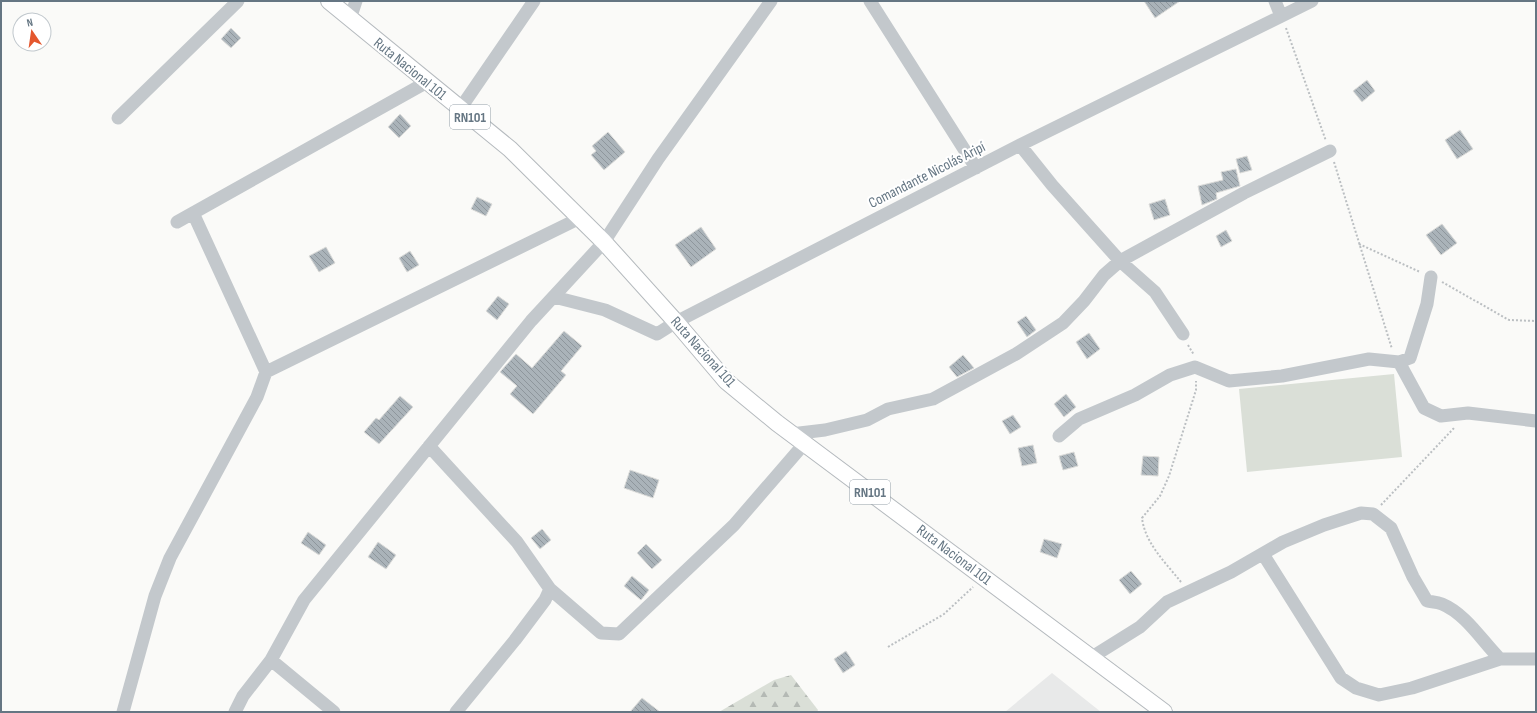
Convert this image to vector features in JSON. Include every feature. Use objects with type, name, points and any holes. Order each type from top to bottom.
[{"type":"main road","name":"Ruta Nacional 101","points":[[329,1],[510,149],[604,242],[676,322],[726,381],[804,444],[1092,658],[1158,710]]},
{"type":"street","points":[[118,118],[238,1]]},
{"type":"street","points":[[350,19],[356,1]]},
{"type":"street","points":[[460,109],[534,1]]},
{"type":"street","points":[[235,712],[243,696],[271,660],[304,600],[531,321],[604,242],[658,159],[770,1]]},
{"type":"street","points":[[870,1],[976,168]]},
{"type":"street","points":[[1275,1],[1281,16]]},
{"type":"street","name":"Comandante Nicolás Aripí","points":[[554,297],[605,310],[657,334],[676,322],[1020,145],[1312,1]]},
{"type":"street","points":[[177,222],[427,82]]},
{"type":"street","points":[[1020,145],[1052,185],[1120,261],[1155,292],[1183,334]]},
{"type":"street","points":[[791,434],[825,430],[867,420],[888,409],[933,399],[1016,354],[1063,323],[1084,301],[1104,275],[1120,261],[1244,193],[1330,151]]},
{"type":"street","points":[[122,712],[155,596],[170,558],[257,398],[266,372],[193,213]]},
{"type":"street","points":[[266,372],[580,218]]},
{"type":"street","points":[[1059,436],[1079,419],[1135,395],[1170,375],[1195,367],[1229,381],[1282,376],[1369,360],[1396,357],[1410,358],[1427,304],[1431,277]]},
{"type":"street","points":[[1396,357],[1424,408],[1441,416],[1468,413],[1536,421]]},
{"type":"street","points":[[429,446],[517,542],[550,589],[601,634],[619,634],[734,525],[804,444]]},
{"type":"street","points":[[1092,658],[1140,627],[1167,602],[1231,572],[1283,542],[1324,525],[1361,513],[1373,514],[1391,528],[1413,577],[1427,601],[1442,604],[1461,616],[1500,659]]},
{"type":"street","points":[[1263,554],[1341,678],[1356,688],[1379,695],[1412,688],[1500,659],[1536,659]]},
{"type":"street","points":[[456,712],[515,640],[545,600],[550,589]]},
{"type":"street","points":[[271,660],[334,712]]},
{"type":"path","points":[[1281,16],[1330,151],[1396,357]]},
{"type":"path","points":[[1360,244],[1431,277],[1509,320],[1536,321]]},
{"type":"path","points":[[1183,334],[1194,357],[1196,390],[1169,476],[1160,496],[1142,518],[1144,530],[1156,552],[1189,592]]},
{"type":"path","points":[[1373,514],[1468,413]]},
{"type":"path","points":[[888,647],[944,614],[984,577]]},
{"type":"shaded area","points":[[1052,673],[1101,712],[1005,712]]},
{"type":"green space","points":[[1394,374],[1402,457],[1247,472],[1239,389]]},
{"type":"green space","points":[[791,675],[818,710],[817,712],[719,712],[774,680]]},
{"type":"building","points":[[1144,1],[1180,1],[1155,18]]},
{"type":"building","points":[[231,28],[241,38],[231,48],[221,39]]},
{"type":"building","points":[[1367,80],[1375,91],[1362,102],[1353,91]]},
{"type":"building","points":[[400,114],[411,126],[399,138],[388,127]]},
{"type":"building","points":[[1460,130],[1473,149],[1457,159],[1445,140]]},
{"type":"building","points":[[608,132],[625,152],[604,170],[591,155],[596,151],[592,146]]},
{"type":"building","points":[[1247,156],[1252,170],[1240,173],[1236,159]]},
{"type":"building","points":[[1236,169],[1240,186],[1216,193],[1217,199],[1202,205],[1198,186],[1223,180],[1221,172]]},
{"type":"building","points":[[477,197],[492,204],[486,216],[471,209]]},
{"type":"building","points":[[1165,199],[1170,215],[1154,220],[1149,204]]},
{"type":"building","points":[[1442,224],[1457,243],[1441,255],[1426,235]]},
{"type":"building","points":[[701,227],[716,249],[691,267],[675,245]]},
{"type":"building","points":[[1226,230],[1232,241],[1221,247],[1216,236]]},
{"type":"building","points":[[326,247],[335,263],[319,272],[309,256]]},
{"type":"building","points":[[410,251],[419,265],[407,272],[399,258]]},
{"type":"building","points":[[498,296],[509,304],[497,320],[486,311]]},
{"type":"building","points":[[1026,316],[1036,330],[1027,337],[1017,322]]},
{"type":"building","points":[[564,331],[582,346],[561,371],[566,375],[533,414],[510,394],[517,386],[500,372],[516,354],[532,368]]},
{"type":"building","points":[[1089,333],[1100,349],[1087,359],[1076,342]]},
{"type":"building","points":[[963,355],[974,368],[957,377],[949,367]]},
{"type":"building","points":[[1066,394],[1076,407],[1064,417],[1054,404]]},
{"type":"building","points":[[400,396],[413,407],[379,444],[364,432],[376,418],[379,420]]},
{"type":"building","points":[[1013,415],[1021,427],[1010,434],[1002,421]]},
{"type":"building","points":[[1033,445],[1037,463],[1022,466],[1018,448]]},
{"type":"building","points":[[1074,452],[1078,466],[1063,470],[1059,456]]},
{"type":"building","points":[[1143,456],[1159,457],[1158,476],[1141,475]]},
{"type":"building","points":[[630,470],[659,480],[653,498],[624,488]]},
{"type":"building","points":[[542,529],[551,540],[540,549],[531,538]]},
{"type":"building","points":[[308,532],[326,545],[319,555],[301,543]]},
{"type":"building","points":[[1044,539],[1062,544],[1057,558],[1040,552]]},
{"type":"building","points":[[378,542],[396,555],[386,569],[368,557]]},
{"type":"building","points":[[646,544],[662,560],[652,569],[637,553]]},
{"type":"building","points":[[1131,571],[1142,584],[1130,594],[1119,580]]},
{"type":"building","points":[[632,576],[649,590],[641,600],[624,586]]},
{"type":"building","points":[[846,651],[855,665],[843,673],[834,659]]},
{"type":"building","points":[[642,698],[660,712],[630,712]]}]
